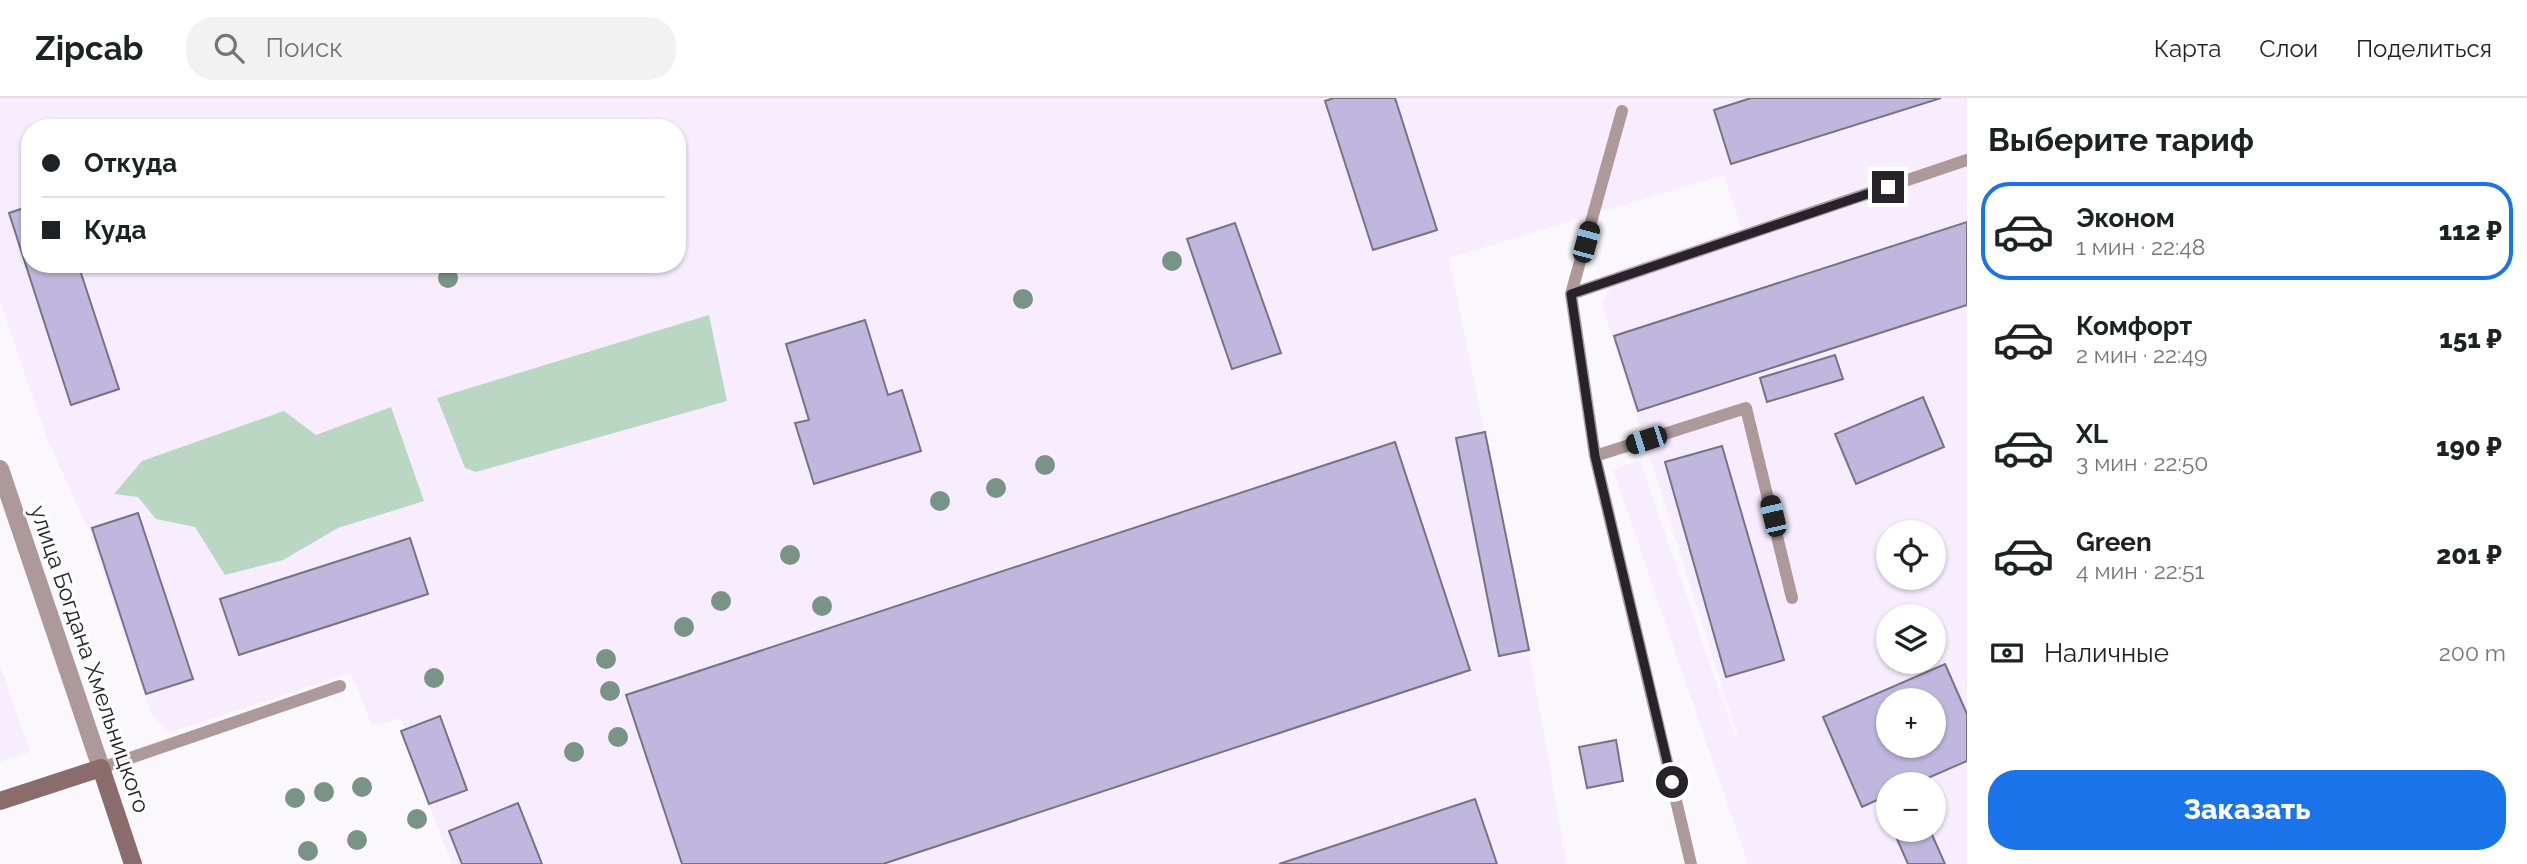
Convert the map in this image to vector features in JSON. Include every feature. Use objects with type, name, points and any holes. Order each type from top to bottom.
[{"type":"main road","points":[[0,801],[101,768]]},
{"type":"main road","name":"улица Богдана Хмельницкого","points":[[101,768],[133,864]]},
{"type":"street","name":"улица Богдана Хмельницкого","points":[[0,470],[101,768]]},
{"type":"lane","points":[[1622,111],[1571,294],[1595,456],[1691,864]]},
{"type":"lane","points":[[1571,294],[1967,160]]},
{"type":"lane","points":[[1595,456],[1746,408],[1792,597]]},
{"type":"lane","points":[[101,768],[341,686]]},
{"type":"shaded area","points":[[0,98],[1967,98],[1967,864],[1748,864],[1613,470],[1640,460],[1735,737],[1738,737],[1602,305],[1617,270],[1741,228],[1724,175],[1449,258],[1529,650],[1567,864],[452,864],[401,718],[372,726],[351,673],[169,733],[152,716],[89,531],[48,441],[0,302]]},
{"type":"shaded area","points":[[0,665],[30,752],[0,762]]},
{"type":"green space","points":[[709,315],[727,401],[476,472],[465,468],[437,398]]},
{"type":"green space","points":[[391,407],[424,501],[338,528],[283,560],[225,575],[195,527],[156,519],[138,497],[114,494],[142,461],[284,411],[316,435]]},
{"type":"building","points":[[1334,98],[1395,98],[1437,230],[1373,250],[1325,101]]},
{"type":"building","points":[[1751,98],[1941,98],[1731,164],[1714,110]]},
{"type":"building","points":[[21,209],[21,250],[9,213]]},
{"type":"building","points":[[1967,222],[1967,305],[1638,411],[1614,336]]},
{"type":"building","points":[[1235,223],[1281,353],[1232,369],[1187,239]]},
{"type":"building","points":[[28,273],[81,273],[119,389],[71,405]]},
{"type":"building","points":[[865,320],[888,395],[902,390],[921,451],[814,484],[795,423],[809,420],[786,344]]},
{"type":"building","points":[[1835,355],[1843,379],[1767,402],[1760,378]]},
{"type":"building","points":[[1923,397],[1944,447],[1856,484],[1835,434]]},
{"type":"building","points":[[1485,432],[1529,650],[1499,656],[1456,438]]},
{"type":"building","points":[[1395,442],[1470,670],[883,864],[682,864],[626,695]]},
{"type":"building","points":[[1722,446],[1784,660],[1726,677],[1665,462]]},
{"type":"building","points":[[138,513],[193,679],[146,694],[92,528]]},
{"type":"building","points":[[410,538],[428,594],[239,655],[220,599]]},
{"type":"building","points":[[1946,666],[1967,714],[1967,761],[1942,772],[1876,772],[1876,801],[1862,807],[1823,717],[1876,694],[1876,758],[1946,758],[1946,688],[1890,688],[1922,674],[1946,674]]},
{"type":"building","points":[[440,716],[467,790],[429,804],[401,731]]},
{"type":"building","points":[[1616,740],[1623,781],[1587,788],[1579,747]]},
{"type":"building","points":[[1475,799],[1497,864],[1279,864]]},
{"type":"building","points":[[518,803],[542,864],[462,864],[449,831]]},
{"type":"building","points":[[1898,842],[1935,842],[1945,864],[1908,864]]},
{"type":"route","points":[[1672,782],[1595,456],[1571,294],[1888,187]]}]
